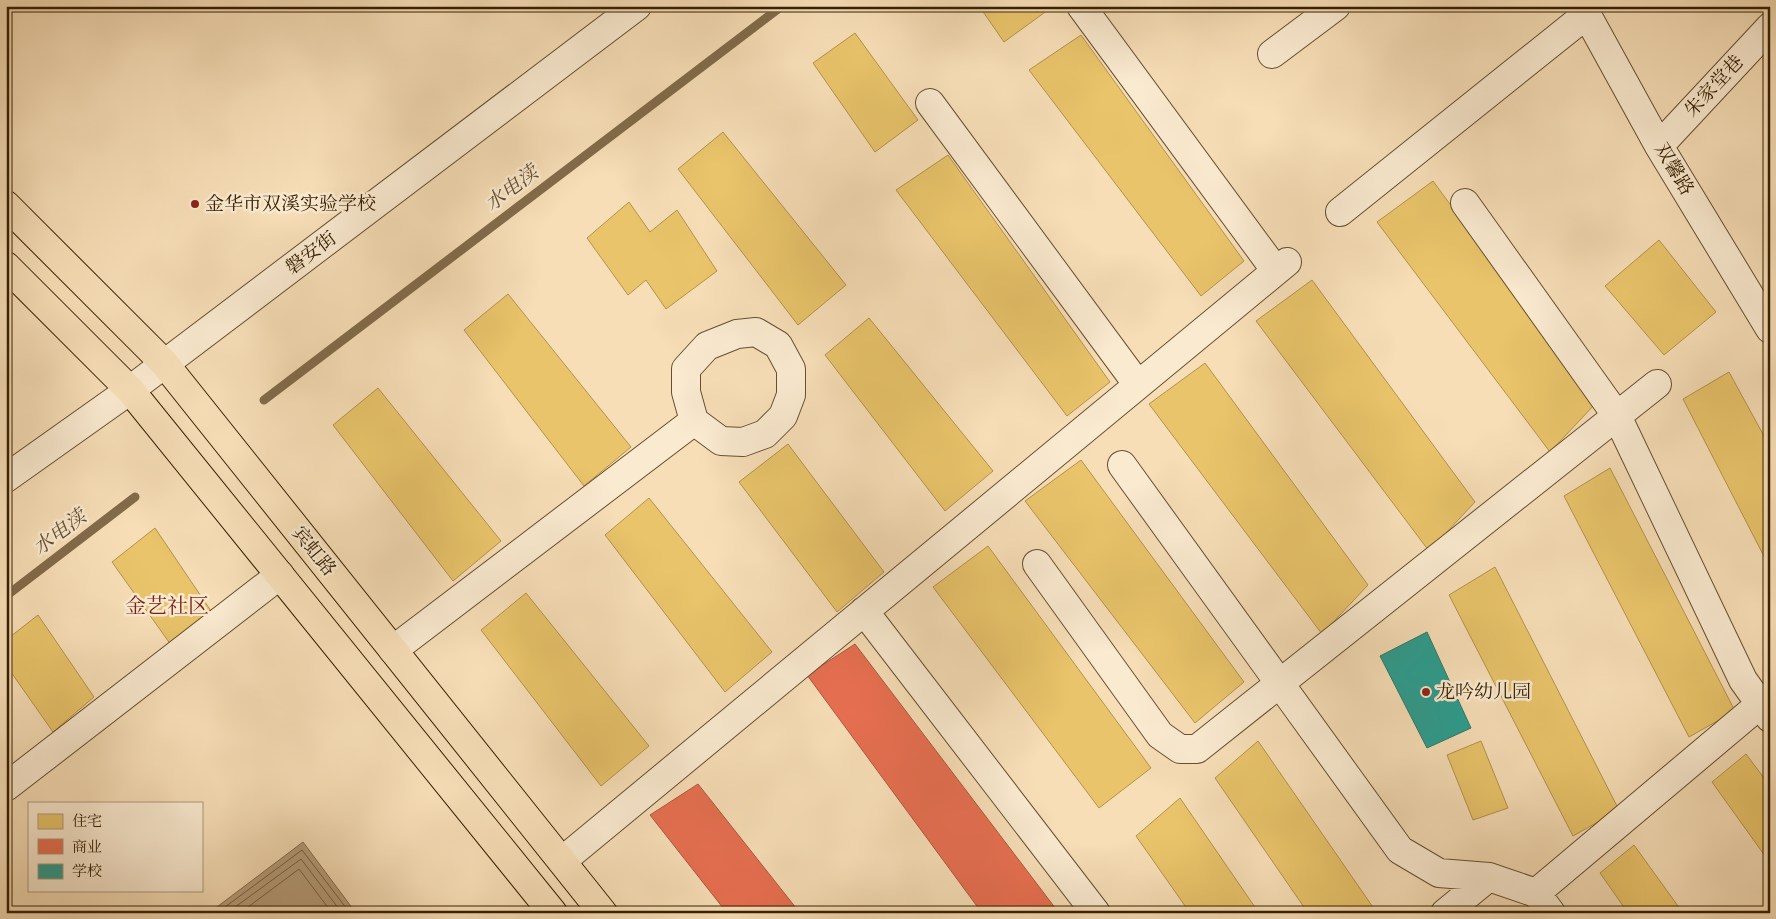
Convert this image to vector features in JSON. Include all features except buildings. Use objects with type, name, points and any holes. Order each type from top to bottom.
[{"type":"main road","name":"宾虹路","points":[[6,205],[164,363],[603,913]]},
{"type":"main road","points":[[6,266],[130,390],[553,913]]},
{"type":"street","name":"磐安街","points":[[6,478],[130,390],[637,6]]},
{"type":"street","points":[[562,861],[1281,267],[1081,6]]},
{"type":"street","points":[[1272,54],[1336,6]]},
{"type":"street","points":[[1340,212],[1584,10]]},
{"type":"street","name":"双馨路","points":[[1584,10],[1659,146],[1770,329]]},
{"type":"street","name":"朱家堂巷","points":[[1659,146],[1770,27]]},
{"type":"street","points":[[930,103],[1138,385]]},
{"type":"street","points":[[1122,465],[1400,850],[1439,873],[1489,877],[1543,903],[1767,706],[1743,680],[1617,416],[1465,203]]},
{"type":"street","points":[[1038,564],[1160,735],[1180,749],[1197,749],[1657,384]]},
{"type":"street","points":[[393,650],[694,421]]},
{"type":"street","points":[[6,787],[280,575]]},
{"type":"street","points":[[864,611],[1096,913]]},
{"type":"street","points":[[1445,913],[1489,877]]},
{"type":"water","points":[[303,842],[356,913],[209,913]]},
{"type":"waterway","name":"水电渎","points":[[264,400],[782,6]]},
{"type":"waterway","name":"水电渎","points":[[6,596],[135,497]]},
{"type":"place","name":"金华市双溪实验学校","points":[[195,204]]},
{"type":"place","name":"龙吟幼儿园","points":[[1426,692]]},
{"type":"district","name":"金艺社区","points":[[167,607]]}]
